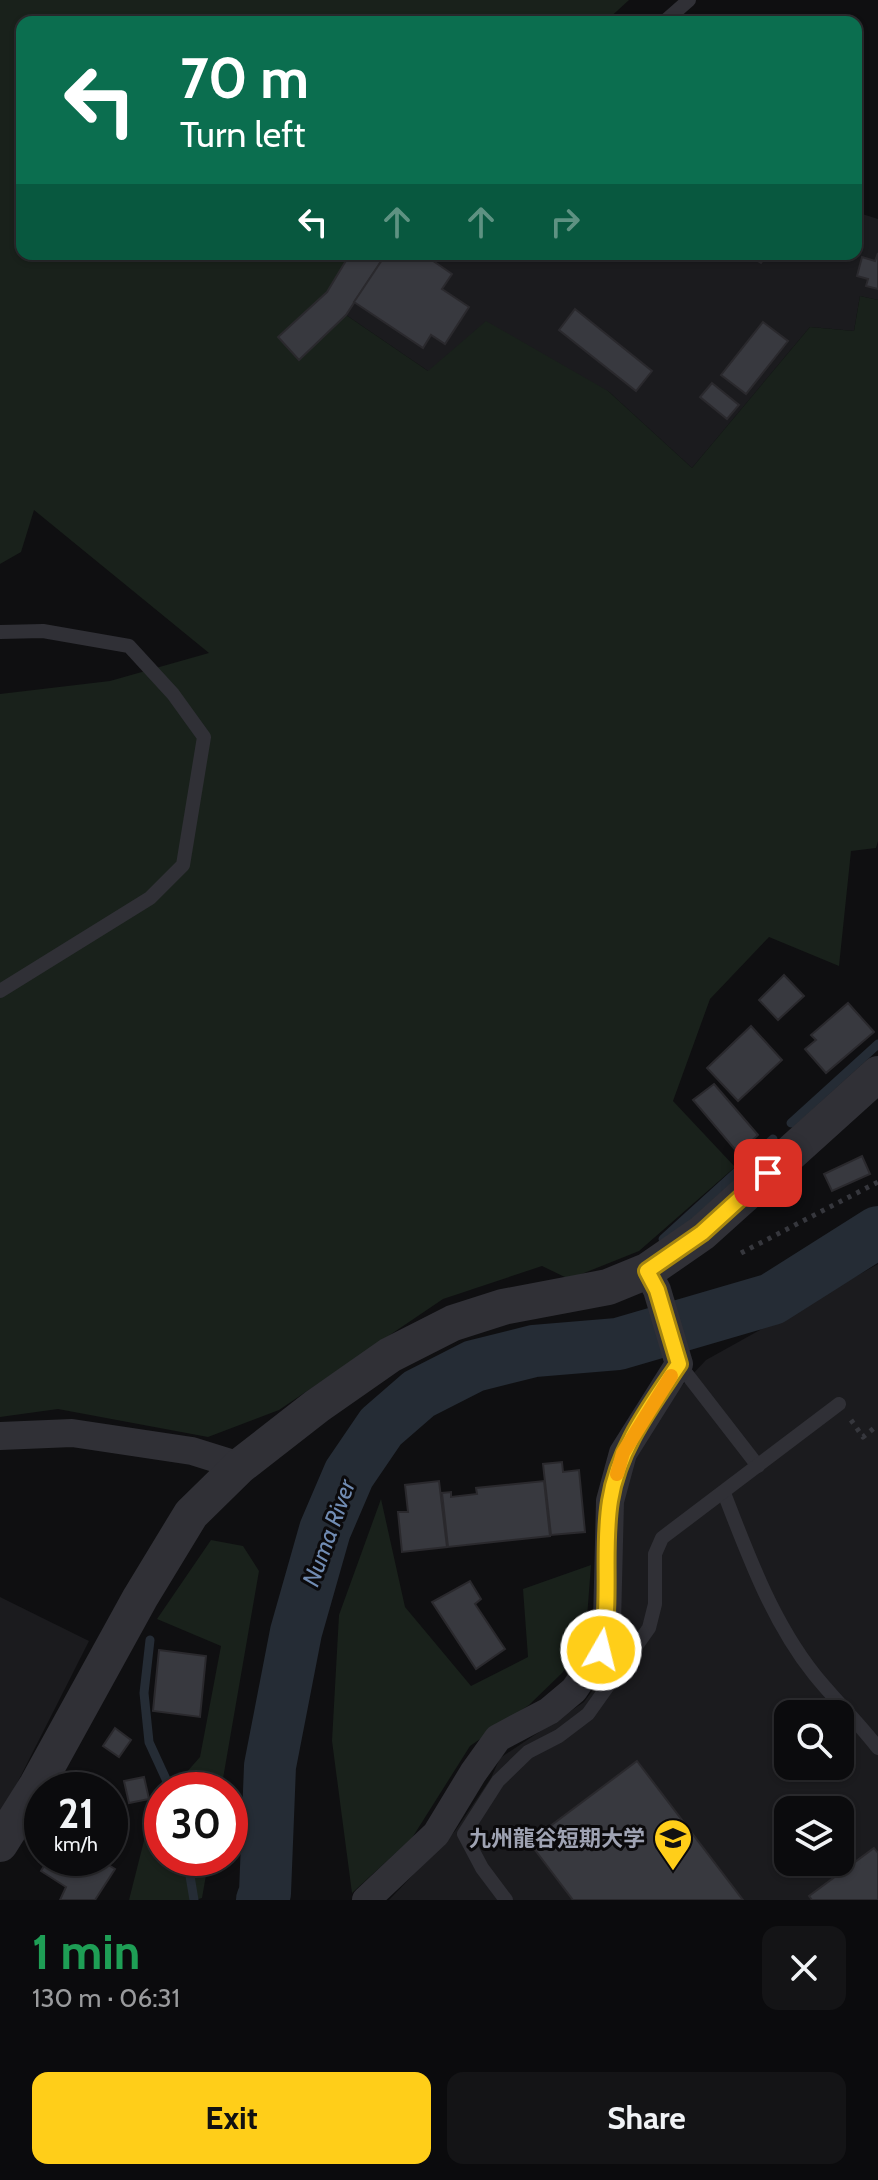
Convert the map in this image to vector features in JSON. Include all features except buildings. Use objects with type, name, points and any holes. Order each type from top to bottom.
[{"type":"street","points":[[0,1844],[37,1785],[140,1598],[191,1514],[240,1466],[317,1406],[390,1355],[453,1323],[503,1307],[652,1281],[878,1074]]},
{"type":"street","points":[[366,1900],[436,1834],[498,1738],[549,1711],[574,1690],[601,1650],[607,1623],[610,1501],[623,1453],[679,1364],[652,1281]]},
{"type":"street","points":[[0,1436],[72,1433],[192,1451],[240,1466]]},
{"type":"lane","points":[[671,16],[689,0]]},
{"type":"lane","points":[[0,632],[43,631],[129,646],[173,694],[204,737],[183,865],[150,898],[0,991]]},
{"type":"lane","points":[[679,1364],[758,1466]]},
{"type":"lane","points":[[506,1900],[482,1868],[464,1834],[498,1781],[528,1752],[559,1736],[588,1714],[649,1628],[655,1604],[655,1554],[662,1538],[839,1404]]},
{"type":"lane","points":[[724,1493],[747,1553],[781,1624],[814,1674],[878,1748]]},
{"type":"path","points":[[741,1253],[878,1182]]},
{"type":"path","points":[[839,1404],[863,1437],[878,1425]]},
{"type":"shaded area","points":[[0,0],[629,0],[612,16],[16,16],[16,260],[350,260],[346,315],[428,371],[486,321],[608,391],[692,468],[810,327],[854,331],[860,296],[878,300],[878,841],[876,848],[851,851],[839,966],[769,937],[710,999],[673,1101],[735,1167],[639,1251],[569,1279],[542,1266],[443,1299],[279,1410],[208,1437],[58,1409],[0,1417],[0,694],[110,681],[209,653],[34,510],[21,552],[0,564]]},
{"type":"shaded area","points":[[862,214],[878,219],[878,300],[860,296],[854,331],[810,327],[692,468],[608,391],[428,371],[346,315],[299,360],[278,337],[345,260],[862,260]]},
{"type":"shaded area","name":"九州龍谷短期大学","points":[[878,1264],[878,1900],[389,1900],[455,1831],[491,1778],[500,1758],[584,1702],[603,1676],[617,1642],[624,1483],[657,1412],[706,1360]]},
{"type":"shaded area","points":[[381,1499],[405,1607],[471,1686],[528,1657],[523,1589],[591,1565],[585,1644],[562,1673],[529,1705],[470,1746],[412,1838],[352,1893],[332,1741],[339,1615]]},
{"type":"shaded area","points":[[211,1540],[243,1546],[259,1571],[224,1772],[187,1772],[200,1757],[221,1646],[157,1619]]},
{"type":"shaded area","points":[[0,1597],[89,1641],[0,1817]]},
{"type":"shaded area","points":[[144,1841],[144,1876],[206,1876],[202,1898],[129,1900]]},
{"type":"waterway","points":[[791,1123],[878,1044]]},
{"type":"waterway","points":[[663,1239],[773,1139]]},
{"type":"waterway","name":"Numa River","points":[[262,1900],[265,1893],[270,1766],[296,1632],[325,1530],[349,1474],[381,1427],[419,1394],[474,1366],[534,1351],[618,1344],[772,1299],[878,1232]]},
{"type":"waterway","points":[[150,1640],[144,1693],[149,1742],[163,1772]]},
{"type":"waterway","points":[[190,1876],[194,1900]]},
{"type":"slow traffic","points":[[617,1474],[623,1453],[671,1376]]},
{"type":"place","name":"九州龍谷短期大学","points":[[673,1872]]},
{"type":"route","points":[[601,1650],[607,1623],[610,1501],[623,1453],[679,1364],[657,1290],[647,1271],[702,1233],[768,1173]]}]
